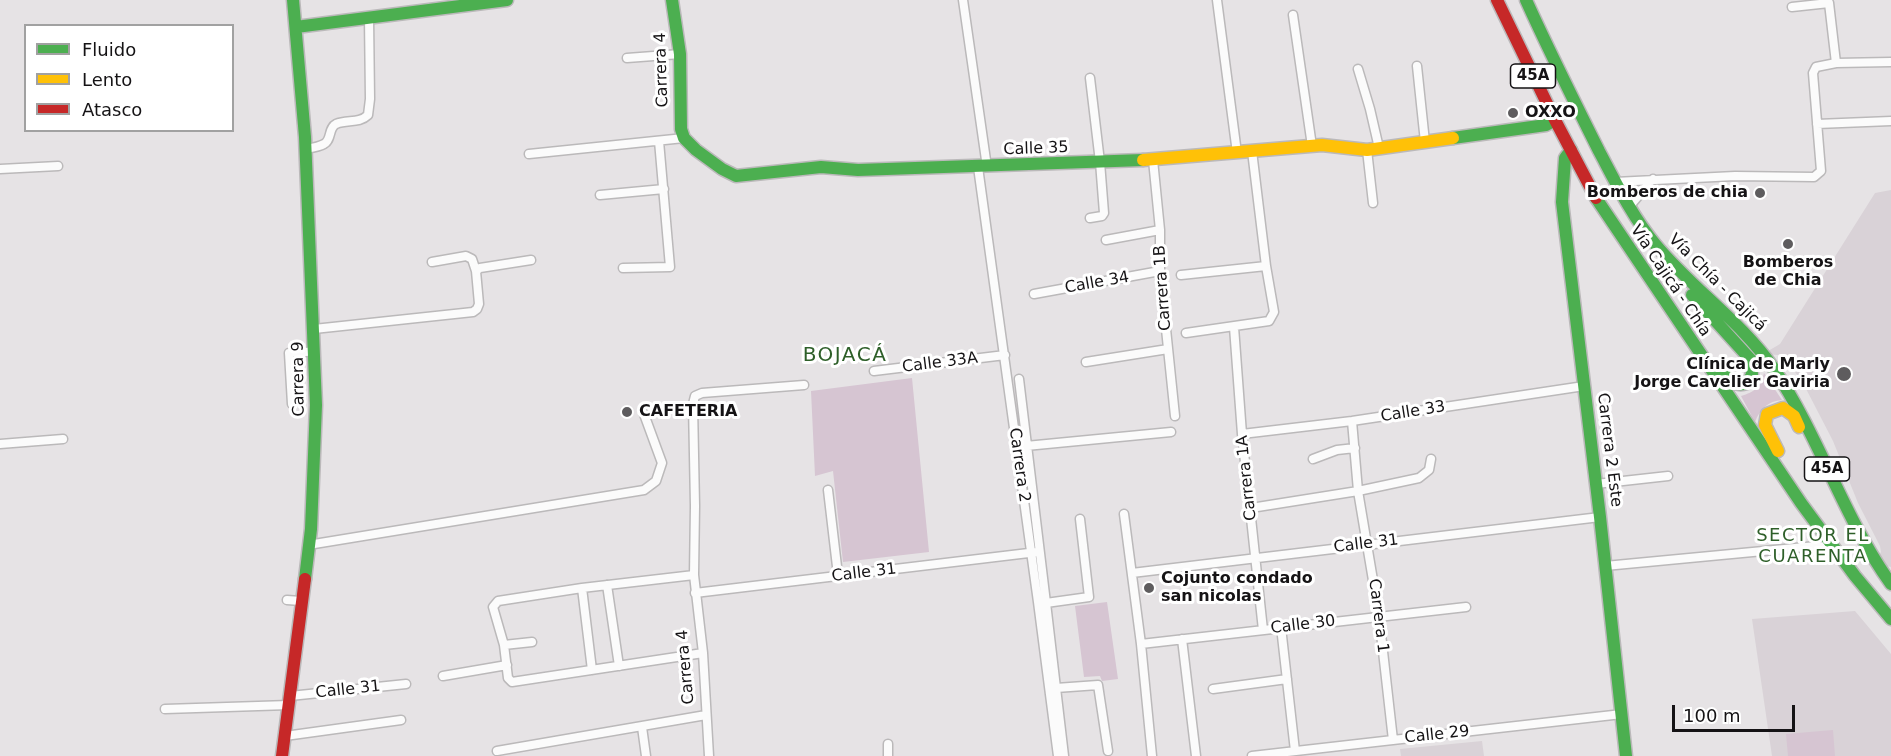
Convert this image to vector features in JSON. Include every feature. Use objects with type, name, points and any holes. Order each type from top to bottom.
[{"type":"main road","points":[[296,27],[507,0]]},
{"type":"main road","name":"Carrera 4","points":[[672,0],[680,54],[680,120],[684,138]]},
{"type":"main road","name":"Vía Cajicá - Chía","points":[[1497,0],[1598,202],[1833,547],[1891,619]]},
{"type":"main road","name":"Vía Chía - Cajicá","points":[[1526,0],[1552,58],[1629,207],[1641,226],[1676,268],[1763,354],[1799,408],[1854,530],[1874,563],[1891,584]]},
{"type":"main road","name":"Carrera 9","points":[[282,756],[313,505],[316,430],[315,351],[306,149],[296,1]]},
{"type":"main road","name":"Calle 35","points":[[684,138],[708,160],[736,176],[821,167],[858,170],[1153,160],[1322,145],[1373,149],[1532,128],[1555,120]]},
{"type":"main road","name":"Carrera 2 Este","points":[[1571,150],[1565,158],[1562,202],[1626,756]]},
{"type":"main road","points":[[1676,268],[1687,290],[1751,360],[1754,368],[1752,377],[1740,384],[1732,382],[1697,336],[1682,328]]},
{"type":"main road","points":[[1823,460],[1811,449],[1790,412],[1783,408],[1770,412],[1765,418],[1764,426],[1767,435],[1850,555],[1855,576]]},
{"type":"street","name":"Carrera 2","points":[[963,0],[1005,355],[1026,483],[1042,603]]},
{"type":"street","points":[[1217,0],[1237,153]]},
{"type":"street","points":[[1792,7],[1829,3],[1836,63]]},
{"type":"street","points":[[1293,15],[1312,146]]},
{"type":"street","points":[[306,149],[329,141],[336,124],[362,120],[368,115],[370,99],[369,18]]},
{"type":"street","points":[[627,58],[680,54]]},
{"type":"street","points":[[1615,182],[1735,176],[1814,177],[1821,171],[1813,73],[1816,67],[1836,63],[1891,62]]},
{"type":"street","points":[[1417,66],[1425,142]]},
{"type":"street","points":[[1358,69],[1370,109],[1373,202]]},
{"type":"street","points":[[1090,78],[1100,162],[1103,215],[1090,218]]},
{"type":"street","points":[[1817,124],[1891,121]]},
{"type":"street","points":[[529,154],[684,138]]},
{"type":"street","points":[[623,268],[670,267],[659,141]]},
{"type":"street","points":[[1186,333],[1269,321],[1272,318],[1274,312],[1252,151]]},
{"type":"street","name":"Carrera 1B","points":[[1153,160],[1160,230],[1160,271],[1175,416]]},
{"type":"street","points":[[0,169],[58,166]]},
{"type":"street","points":[[1629,207],[1653,179]]},
{"type":"street","points":[[600,195],[664,189]]},
{"type":"street","points":[[1106,240],[1160,230]]},
{"type":"street","points":[[314,329],[473,312],[477,309],[479,304],[476,271],[472,259],[465,256],[432,261]]},
{"type":"street","points":[[476,271],[480,268],[531,260]]},
{"type":"street","points":[[1181,275],[1266,266]]},
{"type":"street","name":"Calle 34","points":[[1034,294],[1160,271]]},
{"type":"street","name":"Carrera 1A","points":[[1234,327],[1242,434],[1263,630]]},
{"type":"street","points":[[1086,362],[1168,349]]},
{"type":"street","points":[[292,404],[292,353],[315,351]]},
{"type":"street","name":"Calle 33A","points":[[874,371],[1005,355]]},
{"type":"street","points":[[1018,379],[1026,446],[1026,483]]},
{"type":"street","name":"Carrera 4","points":[[709,756],[703,653],[694,575],[693,404],[695,396],[702,393],[804,385]]},
{"type":"street","name":"Calle 33","points":[[1242,434],[1352,421],[1584,386]]},
{"type":"street","points":[[308,545],[644,490],[656,481],[662,463],[644,414]]},
{"type":"street","name":"Carrera 1","points":[[1352,421],[1358,491],[1379,616],[1393,740]]},
{"type":"street","points":[[1026,446],[1171,432]]},
{"type":"street","points":[[0,444],[63,439]]},
{"type":"street","points":[[1313,459],[1337,450],[1355,448]]},
{"type":"street","points":[[1251,508],[1358,491],[1419,478],[1429,470],[1431,459]]},
{"type":"street","points":[[1596,483],[1668,476]]},
{"type":"street","points":[[828,490],[838,575]]},
{"type":"street","points":[[1124,514],[1141,644],[1152,756]]},
{"type":"street","name":"Calle 31","points":[[1132,573],[1600,517]]},
{"type":"street","points":[[1042,603],[1089,597],[1080,519]]},
{"type":"street","points":[[1605,566],[1816,546],[1833,547]]},
{"type":"street","name":"Calle 31","points":[[695,593],[1036,553]]},
{"type":"street","points":[[694,575],[582,588],[498,601],[493,607],[504,645],[511,682],[703,653]]},
{"type":"street","points":[[607,585],[619,666]]},
{"type":"street","points":[[582,588],[592,670]]},
{"type":"street","points":[[287,600],[301,601]]},
{"type":"street","points":[[1042,603],[1042,642],[1058,756]]},
{"type":"street","points":[[1042,603],[1064,756]]},
{"type":"street","name":"Calle 30","points":[[1141,644],[1466,607]]},
{"type":"street","points":[[1281,627],[1295,751]]},
{"type":"street","points":[[1182,639],[1196,756]]},
{"type":"street","points":[[504,645],[532,642]]},
{"type":"street","points":[[443,676],[507,665]]},
{"type":"street","points":[[1213,689],[1287,679]]},
{"type":"street","name":"Calle 31","points":[[165,709],[290,701],[406,684]]},
{"type":"street","points":[[1056,688],[1098,685],[1108,751]]},
{"type":"street","name":"Calle 29","points":[[1252,756],[1622,714]]},
{"type":"street","points":[[497,751],[706,715]]},
{"type":"street","points":[[285,736],[401,720]]},
{"type":"street","points":[[642,727],[646,756]]},
{"type":"street","points":[[888,744],[888,756]]},
{"type":"shaded area","name":"Clínica de Marly Jorge Cavelier Gaviria","points":[[1891,190],[1891,567],[1874,563],[1881,552],[1880,546],[1858,503],[1833,441],[1803,383],[1790,365],[1778,355],[1763,354],[1780,344],[1875,193]]},
{"type":"shaded area","points":[[1764,373],[1782,400],[1765,406],[1755,422],[1741,396],[1756,388]]},
{"type":"shaded area","points":[[912,378],[929,552],[843,562],[833,471],[815,476],[811,391]]},
{"type":"shaded area","points":[[1107,602],[1118,679],[1102,681],[1100,676],[1084,677],[1075,606]]},
{"type":"shaded area","points":[[1855,611],[1891,654],[1891,756],[1772,756],[1752,619]]},
{"type":"shaded area","points":[[1833,730],[1835,756],[1788,756],[1786,734]]},
{"type":"shaded area","points":[[1482,741],[1484,756],[1401,756],[1400,749]]},
{"type":"traffic: fast","points":[[293,0],[305,137],[316,405],[311,529],[305,579]]},
{"type":"traffic: fast","points":[[296,27],[507,0]]},
{"type":"traffic: fast","points":[[672,0],[680,54],[681,129],[684,138],[696,150],[736,176],[821,167],[858,170],[1143,160]]},
{"type":"traffic: fast","points":[[1526,0],[1599,151],[1632,211],[1669,260],[1732,320],[1774,369],[1805,422],[1859,532],[1891,584]]},
{"type":"traffic: fast","points":[[1453,138],[1546,125],[1555,120]]},
{"type":"traffic: fast","points":[[1571,150],[1565,158],[1562,202],[1626,756]]},
{"type":"traffic: fast","points":[[1596,198],[1801,503],[1855,576],[1891,619]]},
{"type":"traffic: fast","points":[[1692,295],[1751,360],[1752,375],[1747,383],[1738,384],[1730,380],[1718,366]]},
{"type":"traffic: slow","points":[[1143,160],[1322,145],[1367,150],[1453,138]]},
{"type":"traffic: slow","points":[[1778,451],[1765,425],[1767,414],[1783,408],[1794,416],[1799,427]]},
{"type":"traffic: jam","points":[[1497,0],[1596,198]]},
{"type":"traffic: jam","points":[[282,756],[305,579]]},
{"type":"place","name":"OXXO","points":[[1513,113]]},
{"type":"place","name":"Bomberos de chia","points":[[1760,193]]},
{"type":"place","name":"Bomberos de Chia","points":[[1788,244]]},
{"type":"place","name":"Clínica de Marly Jorge Cavelier Gaviria","points":[[1844,374]]},
{"type":"place","name":"CAFETERIA","points":[[627,412]]},
{"type":"place","name":"Cojunto condado san nicolas","points":[[1149,588]]},
{"type":"district","name":"BOJACÁ","points":[[845,356]]},
{"type":"district","name":"SECTOR EL CUARENTA","points":[[1813,546]]}]
